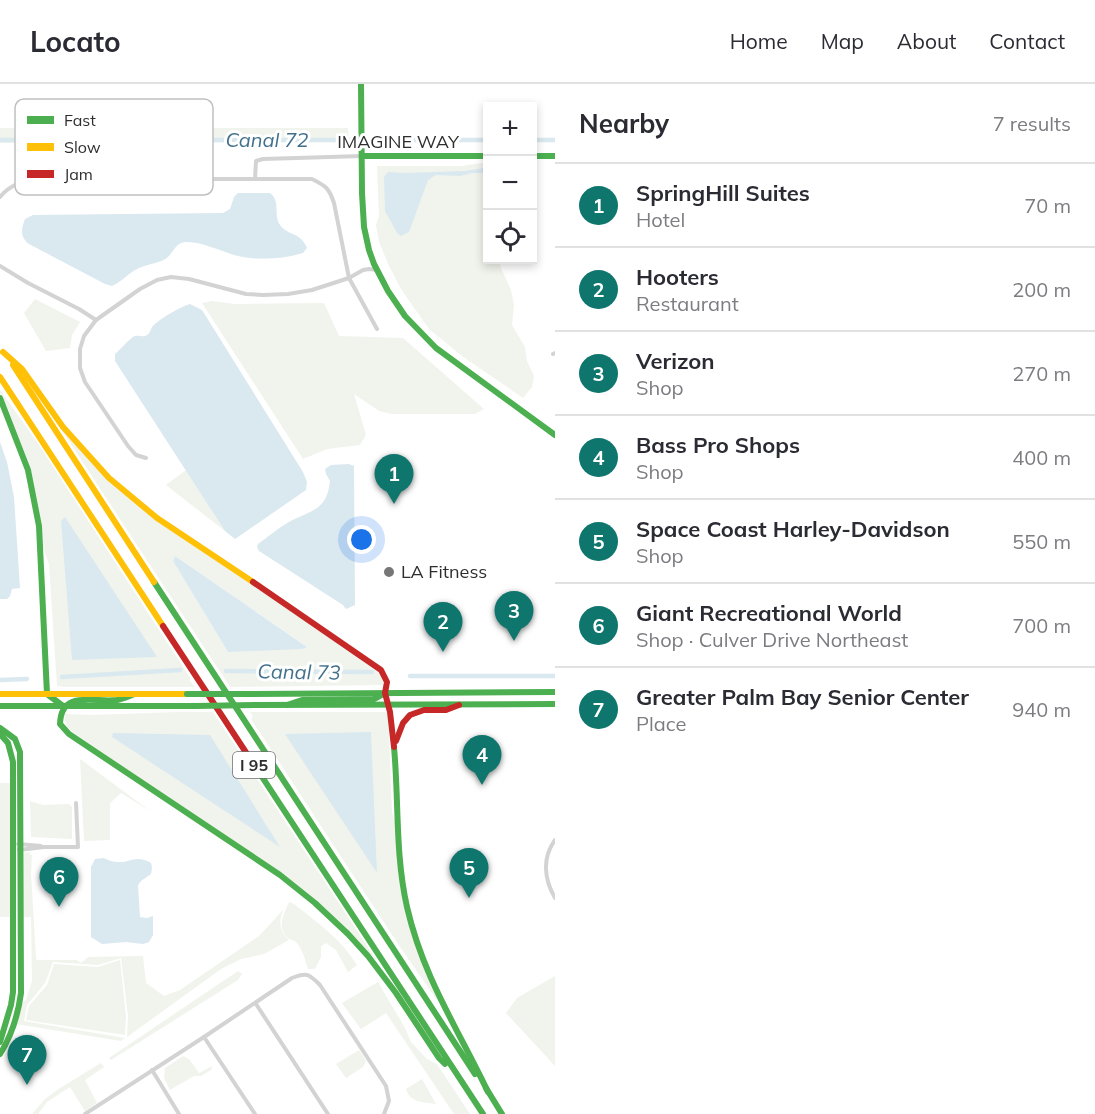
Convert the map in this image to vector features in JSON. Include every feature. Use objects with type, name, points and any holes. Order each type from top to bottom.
[{"type":"main road","points":[[361,84],[361,204],[369,249],[377,270],[399,309],[420,334],[555,435]]},
{"type":"main road","name":"IMAGINE WAY","points":[[362,156],[483,156]]},
{"type":"main road","points":[[537,156],[555,156]]},
{"type":"main road","points":[[2,349],[22,369],[63,427],[109,478],[157,518],[378,667],[387,678],[388,686],[385,693],[374,699],[302,700],[287,705]]},
{"type":"main road","name":"I 95","points":[[2,349],[502,1114]]},
{"type":"main road","name":"I 95","points":[[0,377],[483,1114]]},
{"type":"main road","points":[[0,398],[28,470],[39,526],[47,694]]},
{"type":"main road","points":[[0,694],[555,692]]},
{"type":"main road","points":[[385,693],[390,705],[394,746],[400,860],[411,924],[421,956],[442,1004],[477,1066],[488,1092]]},
{"type":"main road","points":[[47,694],[63,706]]},
{"type":"main road","points":[[135,694],[118,700],[68,702],[60,712],[60,724],[69,734],[252,855],[313,900],[366,955],[440,1058],[461,1080]]},
{"type":"main road","points":[[0,706],[555,704]]},
{"type":"main road","points":[[394,746],[403,723],[410,715],[424,710],[446,710],[459,705]]},
{"type":"main road","points":[[0,728],[15,739],[20,752],[21,993],[18,1013],[7,1043],[0,1054]]},
{"type":"main road","points":[[0,734],[6,738],[12,755],[13,992],[0,1042]]},
{"type":"street","name":"IMAGINE WAY","points":[[255,179],[256,161],[263,159],[362,156]]},
{"type":"street","points":[[213,179],[312,178],[327,186],[334,203],[350,278],[377,329]]},
{"type":"street","points":[[0,197],[15,185]]},
{"type":"street","points":[[0,266],[96,320]]},
{"type":"street","points":[[146,458],[136,455],[128,446],[85,382],[80,368],[80,349],[84,336],[96,320],[140,289],[157,280],[171,277],[189,279],[246,294],[262,295],[312,290],[350,278],[369,268],[377,270]]},
{"type":"street","points":[[12,847],[78,847],[76,803]]},
{"type":"street","points":[[555,840],[545,864],[546,876],[555,898]]},
{"type":"street","points":[[85,1114],[256,1004],[292,978],[302,974],[310,975],[320,985],[386,1086],[389,1101],[384,1114]]},
{"type":"street","points":[[256,1004],[328,1114]]},
{"type":"street","points":[[204,1037],[255,1114]]},
{"type":"street","points":[[152,1070],[179,1114]]},
{"type":"shaded area","points":[[0,128],[15,128],[15,143],[0,143]]},
{"type":"shaded area","points":[[213,128],[348,128],[349,142],[213,142]]},
{"type":"shaded area","points":[[483,163],[483,264],[500,264],[511,290],[514,305],[512,325],[525,347],[527,361],[534,376],[532,387],[523,398],[462,356],[429,329],[401,289],[379,242],[376,225],[379,216],[377,166],[461,166]]},
{"type":"shaded area","points":[[483,168],[483,173],[460,176],[436,175],[428,180],[409,232],[401,236],[397,233],[385,211],[384,177],[388,172],[465,171]]},
{"type":"shaded area","points":[[238,193],[270,193],[275,200],[280,225],[301,239],[307,248],[303,253],[260,259],[234,255],[204,245],[185,242],[177,246],[165,259],[139,268],[112,286],[29,244],[22,233],[25,219],[33,215],[223,213],[230,209]]},
{"type":"shaded area","points":[[35,299],[80,322],[72,335],[70,348],[46,351],[24,313]]},
{"type":"shaded area","points":[[212,301],[235,304],[324,303],[339,336],[403,338],[484,409],[475,414],[392,414],[379,411],[354,394],[366,435],[360,445],[327,449],[303,459],[202,303]]},
{"type":"shaded area","points":[[190,304],[202,310],[307,482],[306,490],[235,539],[225,531],[115,361],[115,354],[131,339],[135,336],[148,335],[159,320]]},
{"type":"shaded area","points":[[0,390],[37,442],[195,687],[57,686],[49,564],[9,412]]},
{"type":"shaded area","points":[[61,429],[121,491],[377,671],[382,677],[383,685],[230,687]],"holes":[[[175,556],[306,646],[228,652],[173,561]]]},
{"type":"shaded area","points":[[0,442],[7,462],[14,497],[20,588],[12,589],[7,599],[0,599]]},
{"type":"shaded area","points":[[331,465],[354,466],[355,605],[346,609],[259,551],[257,547],[281,527],[322,504],[330,481],[325,469]]},
{"type":"shaded area","points":[[186,470],[225,531],[166,485]]},
{"type":"shaded area","points":[[65,517],[157,657],[72,660],[61,521]]},
{"type":"shaded area","points":[[175,556],[307,647],[228,652],[173,561]]},
{"type":"shaded area","points":[[213,712],[377,961],[325,908],[76,734],[67,726],[65,719],[65,714]]},
{"type":"shaded area","points":[[250,712],[388,712],[392,812],[396,825],[402,885],[439,1003],[251,719],[253,717]]},
{"type":"shaded area","points":[[371,732],[377,873],[285,734]]},
{"type":"shaded area","points":[[113,733],[210,735],[280,847],[112,737]]},
{"type":"shaded area","points":[[80,759],[150,811],[121,793],[110,803],[110,840],[84,841]]},
{"type":"shaded area","points":[[0,783],[11,783],[11,917],[0,917]]},
{"type":"shaded area","points":[[30,801],[43,805],[69,804],[72,807],[72,839],[31,837]]},
{"type":"shaded area","points":[[30,852],[32,855],[31,873],[37,960],[77,960],[81,963],[88,957],[143,956],[146,983],[164,996],[180,990],[259,936],[284,909],[281,926],[289,940],[264,954],[241,959],[221,969],[127,1037],[128,1016],[121,958],[98,965],[53,962],[45,983],[27,1005],[24,1021],[125,1038],[121,1041],[16,1024],[32,981],[31,917],[23,917],[22,853]]},
{"type":"shaded area","points":[[103,858],[117,862],[141,859],[151,863],[151,874],[138,885],[140,917],[153,916],[153,935],[149,942],[102,944],[91,937],[91,867],[95,859]]},
{"type":"shaded area","points":[[289,902],[328,932],[344,947],[357,965],[348,972],[336,950],[326,943],[321,946],[321,957],[315,969],[308,969],[298,945],[284,934],[282,929],[282,920]]},
{"type":"shaded area","points":[[120,960],[126,1016],[125,1035],[26,1020],[29,1006],[47,985],[54,964],[98,967]]},
{"type":"shaded area","points":[[238,971],[242,974],[238,980],[111,1060],[109,1058]]},
{"type":"shaded area","points":[[555,976],[555,1066],[506,1013],[517,998]]},
{"type":"shaded area","points":[[378,982],[411,1042],[427,1059],[437,1064],[470,1114],[454,1114],[386,1013],[361,1029],[342,1003]]},
{"type":"shaded area","points":[[359,1050],[366,1061],[363,1067],[346,1078],[336,1064]]},
{"type":"shaded area","points":[[183,1056],[189,1059],[199,1073],[212,1066],[211,1070],[201,1076],[194,1076],[170,1090],[164,1078],[165,1068]]},
{"type":"shaded area","points":[[101,1063],[104,1067],[85,1080],[97,1103],[85,1111],[70,1087],[47,1102],[38,1114],[32,1114],[45,1099],[57,1090]]},
{"type":"shaded area","points":[[422,1079],[436,1104],[418,1101],[408,1094],[406,1089]]},
{"type":"waterway","name":"Canal 72","points":[[0,140],[15,140]]},
{"type":"waterway","name":"Canal 72","points":[[213,140],[353,140]]},
{"type":"waterway","name":"Canal 72","points":[[374,140],[483,140]]},
{"type":"waterway","name":"Canal 72","points":[[537,140],[555,140]]},
{"type":"waterway","name":"Canal 73","points":[[62,677],[180,670]]},
{"type":"waterway","name":"Canal 73","points":[[226,671],[372,672]]},
{"type":"waterway","name":"Canal 73","points":[[410,676],[555,676]]},
{"type":"waterway","name":"Canal 73","points":[[0,680],[27,679]]},
{"type":"traffic: fast","points":[[361,84],[364,227],[374,264],[388,291],[405,316],[436,348],[555,435]]},
{"type":"traffic: fast","points":[[362,156],[483,156]]},
{"type":"traffic: fast","points":[[537,156],[555,156]]},
{"type":"traffic: fast","points":[[0,398],[28,470],[39,526],[47,694],[63,706]]},
{"type":"traffic: fast","points":[[154,582],[475,1074]]},
{"type":"traffic: fast","points":[[248,694],[555,692]]},
{"type":"traffic: fast","points":[[287,705],[302,700],[374,699],[385,693]]},
{"type":"traffic: fast","points":[[135,694],[117,700],[72,702],[62,713],[60,724],[69,734],[280,875],[315,903],[368,956],[445,1064]]},
{"type":"traffic: fast","points":[[187,694],[248,694]]},
{"type":"traffic: fast","points":[[255,705],[555,704]]},
{"type":"traffic: fast","points":[[195,706],[255,705]]},
{"type":"traffic: fast","points":[[0,706],[195,706]]},
{"type":"traffic: fast","points":[[0,728],[15,739],[20,752],[21,993],[14,1025],[0,1054]]},
{"type":"traffic: fast","points":[[0,734],[8,743],[13,762],[13,992],[0,1042]]},
{"type":"traffic: fast","points":[[394,747],[399,847],[407,907],[422,957],[432,980],[488,1092]]},
{"type":"traffic: fast","points":[[249,757],[483,1114]]},
{"type":"traffic: fast","points":[[486,1088],[502,1114]]},
{"type":"traffic: slow","points":[[3,352],[22,369],[63,427],[109,478],[157,518],[253,582]]},
{"type":"traffic: slow","points":[[13,365],[154,582]]},
{"type":"traffic: slow","points":[[0,377],[163,626]]},
{"type":"traffic: slow","points":[[0,694],[187,694]]},
{"type":"traffic: jam","points":[[253,582],[381,670],[387,682],[385,693],[390,712],[394,747]]},
{"type":"traffic: jam","points":[[163,626],[249,757]]},
{"type":"traffic: jam","points":[[396,741],[403,723],[410,715],[424,710],[446,710],[459,705]]},
{"type":"place","name":"SpringHill Suites","points":[[394,504]]},
{"type":"place","name":"LA Fitness","points":[[389,572]]},
{"type":"place","name":"Verizon","points":[[514,641]]},
{"type":"place","name":"Hooters","points":[[443,652]]},
{"type":"place","name":"Bass Pro Shops","points":[[482,785]]},
{"type":"place","name":"Space Coast Harley-Davidson","points":[[469,898]]},
{"type":"place","name":"Giant Recreational World","points":[[59,907]]},
{"type":"place","name":"Greater Palm Bay Senior Center","points":[[27,1085]]}]
